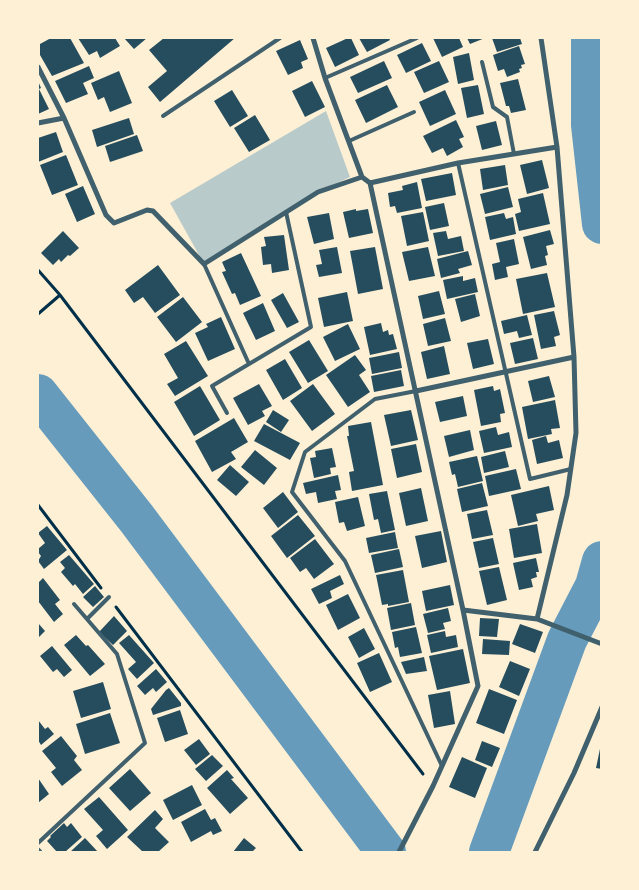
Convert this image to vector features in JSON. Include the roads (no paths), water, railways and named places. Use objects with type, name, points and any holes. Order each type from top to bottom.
[{"type":"street","points":[[313,38],[325,78],[362,177],[370,182],[458,163],[557,147]]},
{"type":"street","points":[[538,619],[567,494],[576,433],[574,357],[557,147],[541,38]]},
{"type":"street","points":[[38,67],[64,118],[106,215],[114,223],[147,210],[153,211],[204,264],[318,192],[362,177]]},
{"type":"street","points":[[38,123],[64,118]]},
{"type":"street","points":[[370,182],[478,686],[442,766],[399,852]]},
{"type":"street","points":[[416,390],[574,357]]},
{"type":"street","points":[[463,610],[538,619],[602,644]]},
{"type":"street","points":[[535,852],[574,773],[602,707]]},
{"type":"lane","points":[[162,116],[280,38]]},
{"type":"lane","points":[[325,78],[417,38]]},
{"type":"lane","points":[[482,62],[493,107],[506,117],[514,154]]},
{"type":"lane","points":[[349,141],[414,112]]},
{"type":"lane","points":[[458,163],[530,479],[571,469]]},
{"type":"lane","points":[[228,413],[212,386],[311,327],[286,212]]},
{"type":"lane","points":[[204,264],[249,364]]},
{"type":"lane","points":[[416,390],[375,399],[305,452],[292,492],[345,561],[442,766]]},
{"type":"lane","points":[[87,619],[109,597]]},
{"type":"lane","points":[[38,843],[145,743],[117,654],[74,604]]},
{"type":"waterway","points":[[591,38],[591,125],[602,224]]},
{"type":"waterway","points":[[38,394],[137,519],[386,852]]},
{"type":"waterway","points":[[489,852],[567,640],[595,586],[602,561]]}]
